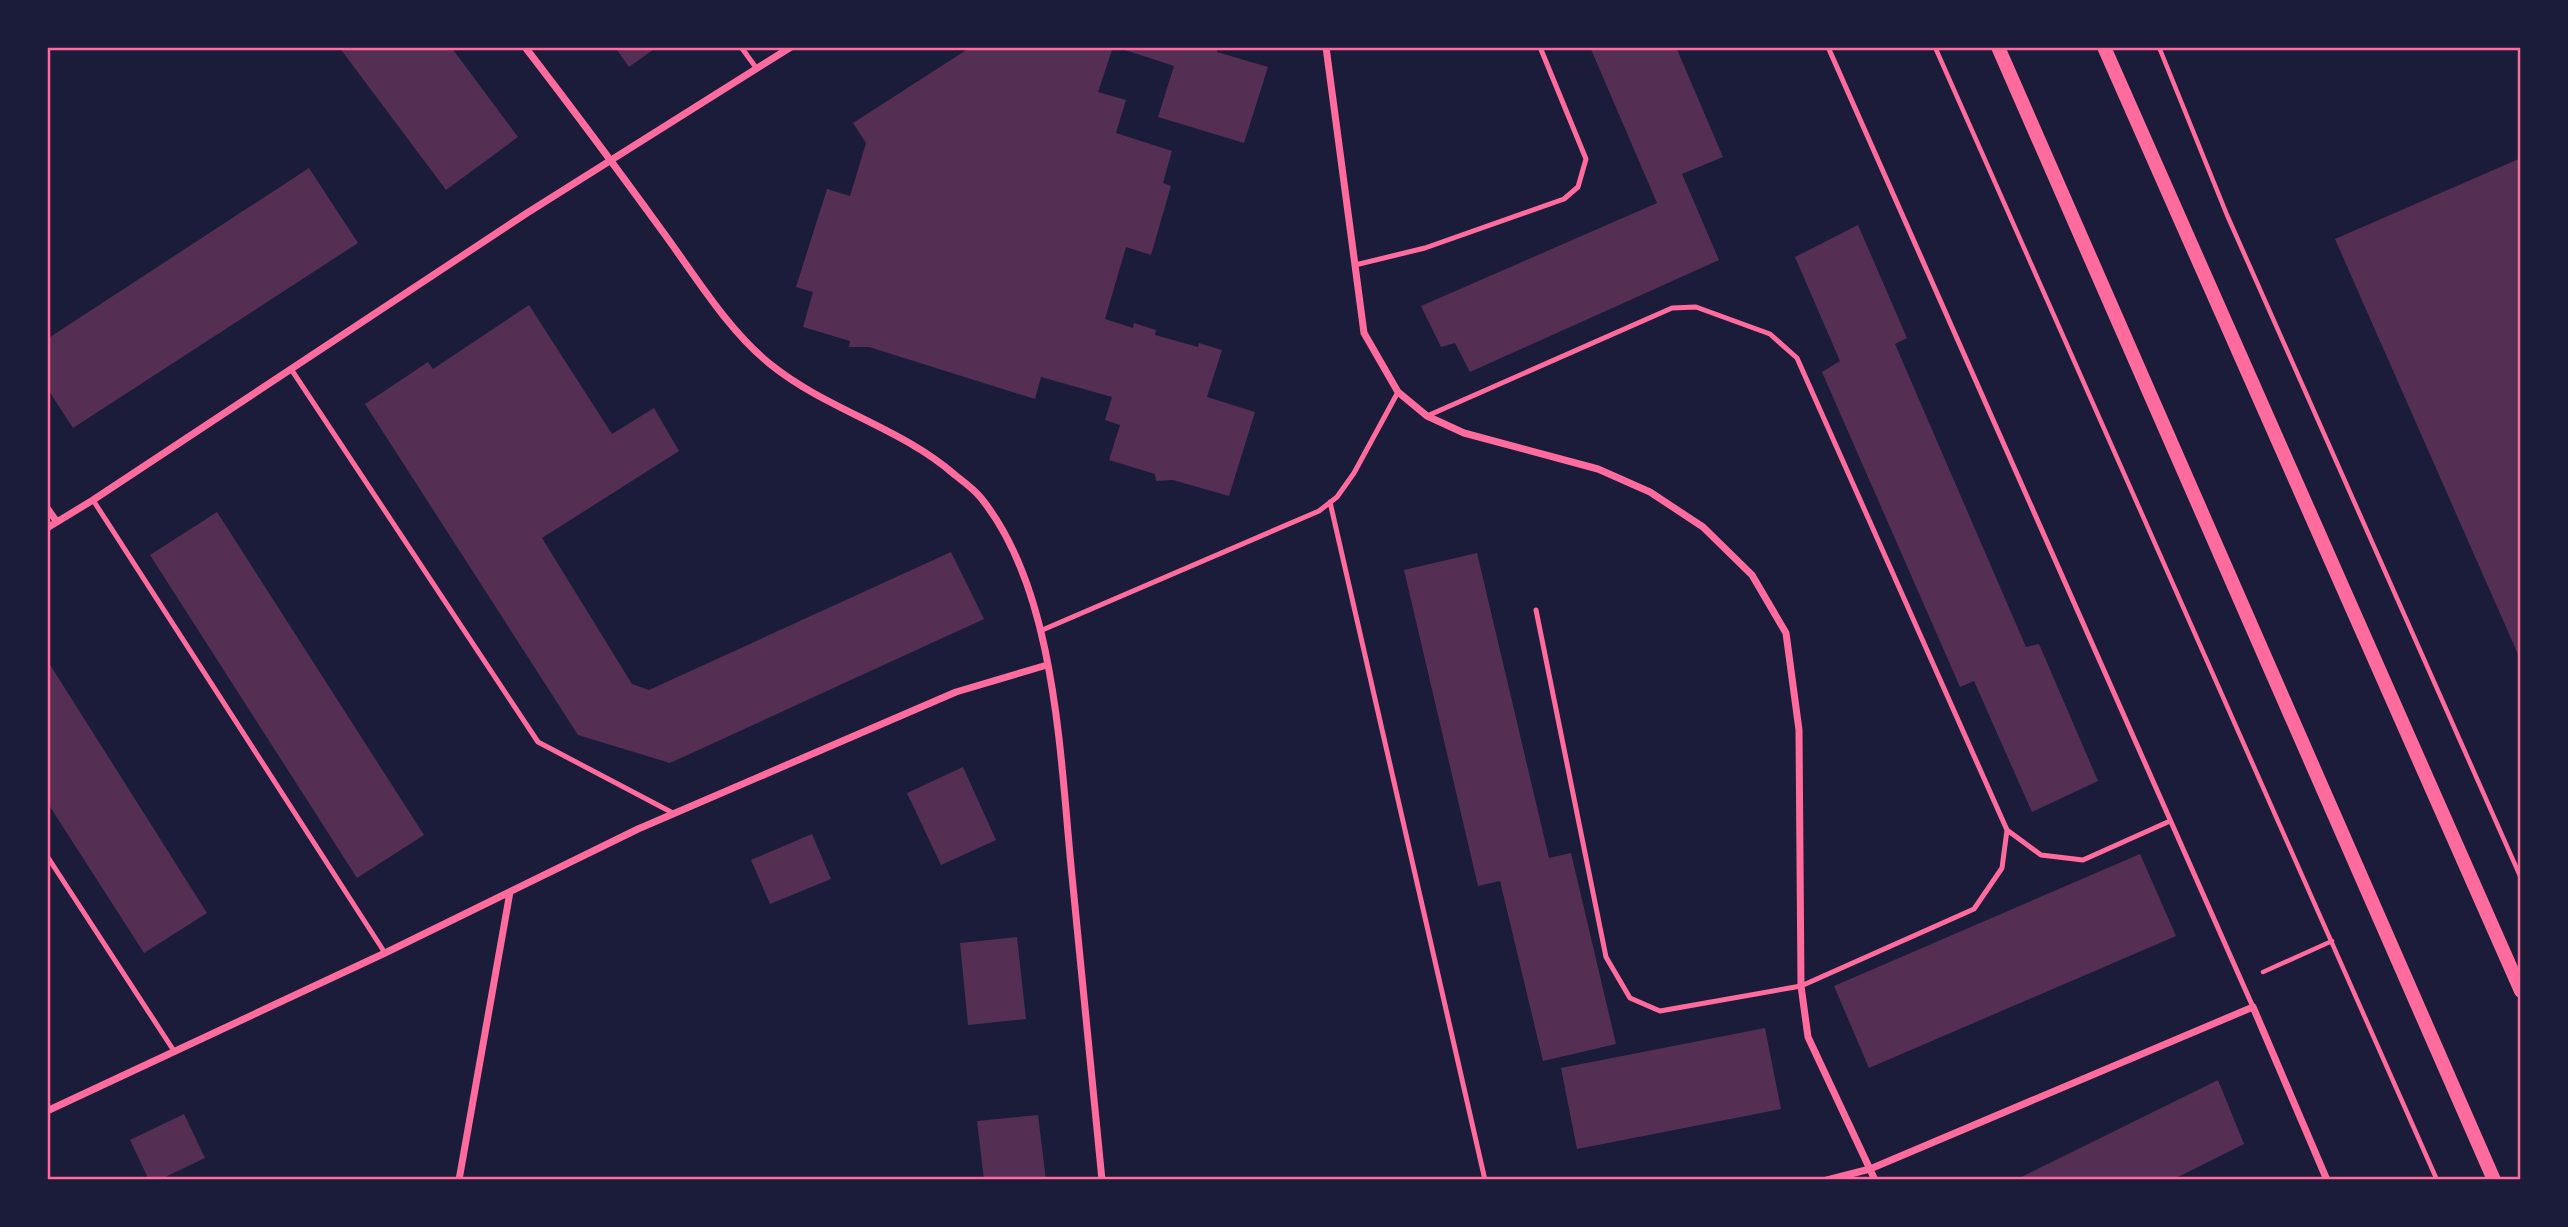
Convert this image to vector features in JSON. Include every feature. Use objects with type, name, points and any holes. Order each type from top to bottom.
[{"type":"main road","points":[[1998,47],[2494,1180]]},
{"type":"main road","points":[[2104,47],[2521,990]]},
{"type":"street","points":[[525,47],[729,321],[768,363],[809,391],[886,428],[933,456],[980,497],[1007,540],[1029,588],[1056,719],[1102,1180]]},
{"type":"street","points":[[47,528],[611,159],[791,47]]},
{"type":"street","points":[[1326,47],[1364,333],[1398,392],[1427,416],[1464,433],[1598,469],[1650,492],[1703,527],[1752,575],[1786,633],[1799,730],[1801,986],[1808,1037],[1875,1180]]},
{"type":"street","points":[[47,508],[57,522]]},
{"type":"street","points":[[47,1111],[385,953],[673,813],[956,692],[1046,665]]},
{"type":"street","points":[[458,1180],[510,892]]},
{"type":"street","points":[[1827,1180],[1870,1169],[2253,1007],[2327,1180]]},
{"type":"lane","points":[[741,47],[757,69]]},
{"type":"lane","points":[[1355,265],[1425,248],[1564,198],[1578,187],[1586,159],[1540,47]]},
{"type":"lane","points":[[1828,47],[2253,1007]]},
{"type":"lane","points":[[1427,416],[1672,308],[1696,307],[1770,334],[1797,358],[2007,830],[2041,855],[2083,860],[2170,821]]},
{"type":"lane","points":[[291,369],[538,742],[673,813]]},
{"type":"lane","points":[[1040,631],[1306,516],[1330,502],[1337,497],[1354,473],[1398,392]]},
{"type":"lane","points":[[93,500],[385,953]]},
{"type":"lane","points":[[1330,502],[1485,1180]]},
{"type":"lane","points":[[1536,610],[1606,957],[1630,998],[1660,1011],[1801,986],[1974,909],[2002,868],[2007,830]]},
{"type":"lane","points":[[47,856],[174,1051]]},
{"type":"path","points":[[1935,47],[2437,1180]]},
{"type":"path","points":[[2159,47],[2227,215],[2521,878]]},
{"type":"path","points":[[2241,982],[2332,942]]},
{"type":"building","points":[[339,47],[451,47],[518,137],[446,190]]},
{"type":"building","points":[[615,47],[657,47],[629,67]]},
{"type":"building","points":[[971,47],[1113,47],[1098,92],[1126,100],[1116,133],[1172,151],[1163,183],[1171,186],[1151,255],[1126,247],[1105,319],[1133,328],[1134,323],[1156,330],[1155,335],[1198,347],[1199,343],[1222,350],[1207,397],[1255,412],[1229,496],[1173,480],[1156,481],[1155,474],[1109,460],[1120,425],[1105,420],[1112,397],[1041,377],[1035,399],[869,347],[849,347],[850,341],[803,327],[813,292],[796,287],[827,189],[850,196],[866,143],[853,123]]},
{"type":"building","points":[[1116,47],[1218,47],[1217,52],[1268,67],[1244,143],[1158,117],[1174,66]]},
{"type":"building","points":[[1590,47],[1676,47],[1723,157],[1682,174],[1719,260],[1470,372],[1455,343],[1441,347],[1421,306],[1657,203]]},
{"type":"building","points":[[2521,158],[2521,661],[2335,239]]},
{"type":"building","points":[[309,168],[358,243],[73,428],[47,388],[47,339]]},
{"type":"building","points":[[1858,225],[1907,338],[1895,344],[2026,647],[2039,644],[2098,781],[2032,812],[1974,681],[1960,687],[1822,372],[1840,361],[1795,257]]},
{"type":"building","points":[[529,305],[612,434],[654,408],[679,451],[542,538],[632,684],[649,690],[951,552],[984,619],[670,763],[578,735],[365,404],[428,362],[433,369]]},
{"type":"building","points":[[217,512],[424,835],[357,878],[150,555]]},
{"type":"building","points":[[1477,553],[1549,858],[1571,853],[1616,1044],[1543,1061],[1500,881],[1478,886],[1404,570]]},
{"type":"building","points":[[47,660],[207,913],[144,953],[47,802]]},
{"type":"building","points":[[963,767],[996,840],[941,865],[907,793]]},
{"type":"building","points":[[812,834],[831,879],[770,904],[751,860]]},
{"type":"building","points":[[2140,854],[2176,936],[1869,1068],[1834,986]]},
{"type":"building","points":[[1017,937],[1026,1019],[968,1025],[960,943]]},
{"type":"building","points":[[1765,1028],[1781,1109],[1577,1149],[1561,1068]]},
{"type":"building","points":[[2218,1080],[2244,1144],[2172,1180],[2015,1180]]},
{"type":"building","points":[[184,1114],[205,1158],[159,1180],[149,1180],[130,1140]]},
{"type":"building","points":[[1038,1115],[1046,1180],[984,1180],[977,1121]]}]
